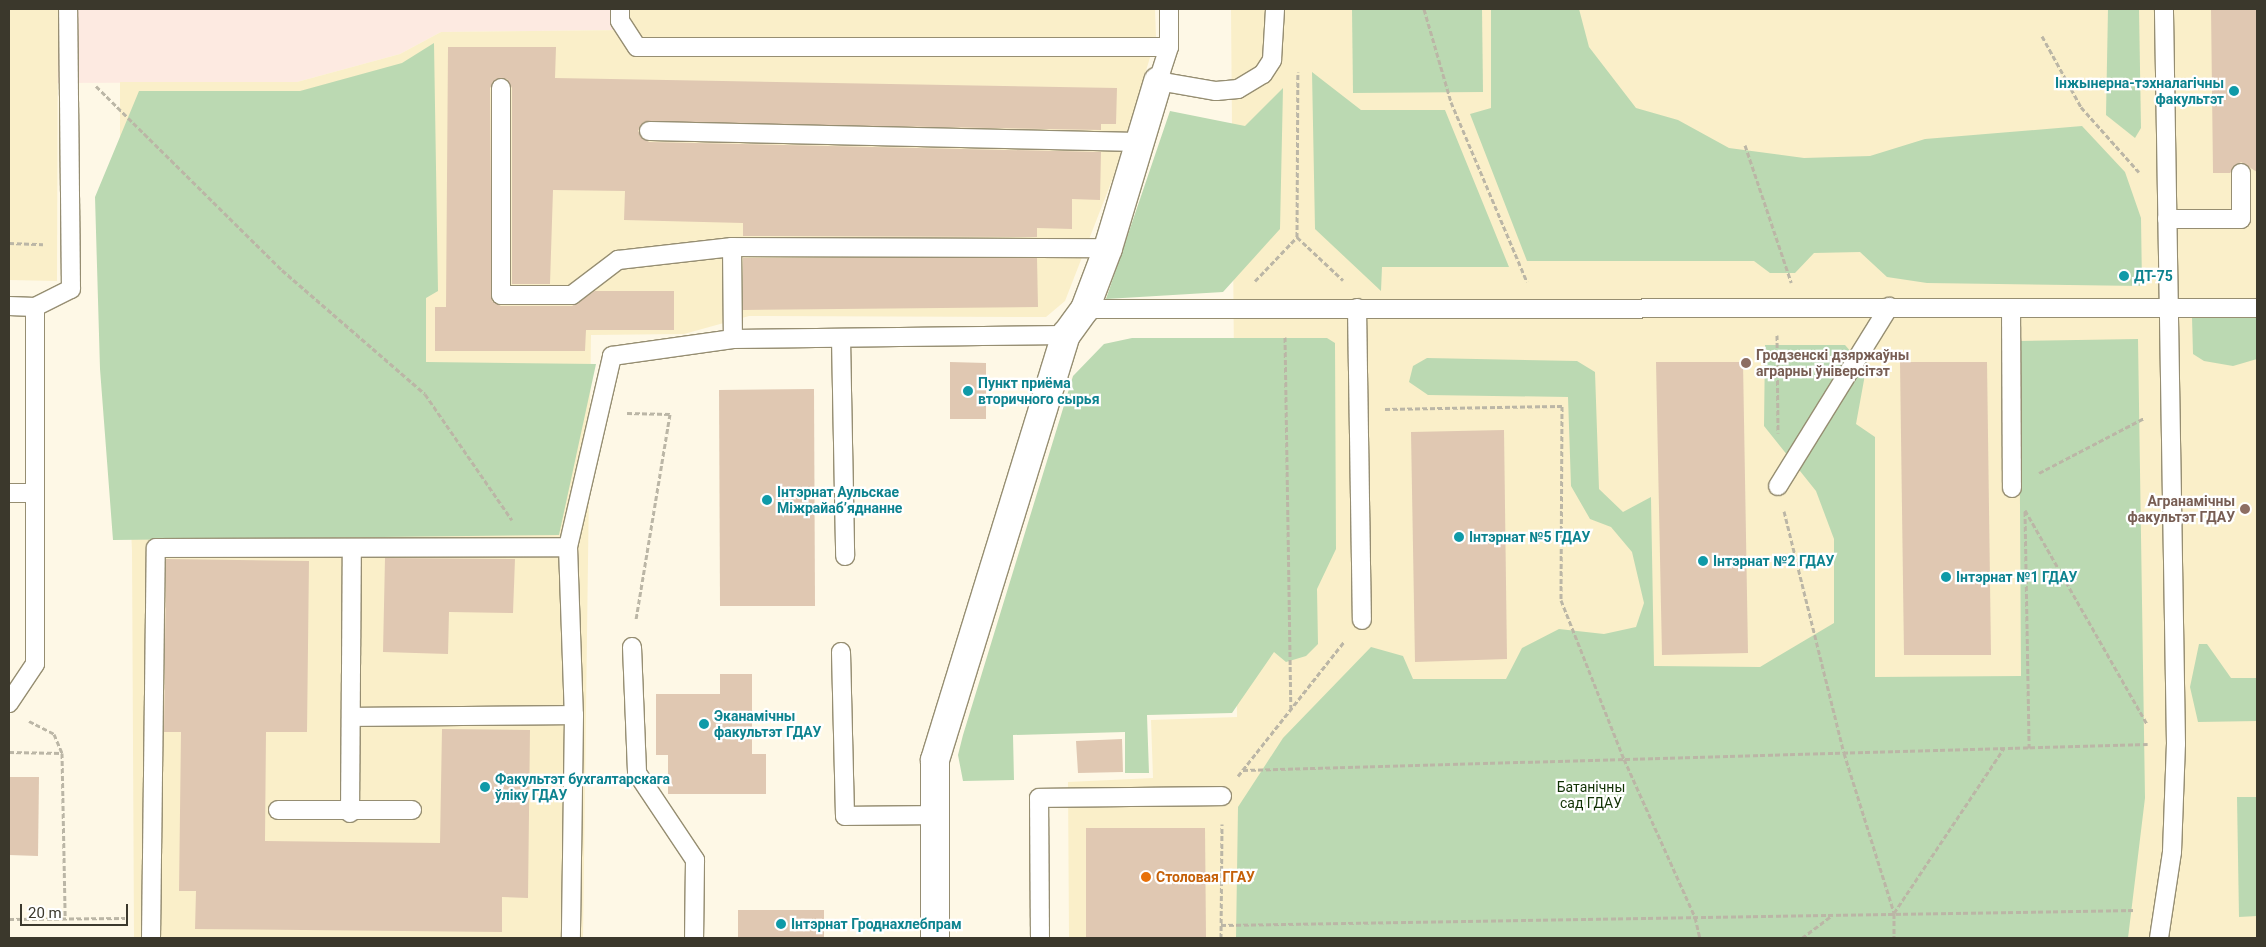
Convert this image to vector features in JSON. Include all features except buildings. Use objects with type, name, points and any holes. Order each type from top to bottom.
[{"type":"street","points":[[935,938],[936,760],[1066,335],[1085,309],[1108,248],[1158,81]]},
{"type":"lane","points":[[9,306],[35,307],[71,289],[68,9]]},
{"type":"lane","points":[[620,9],[620,21],[637,47],[1169,46]]},
{"type":"lane","points":[[1169,9],[1169,46],[1158,81],[1216,91],[1254,83],[1272,60],[1275,9]]},
{"type":"lane","points":[[2158,938],[2172,852],[2167,744],[2169,308],[2164,9]]},
{"type":"lane","points":[[501,88],[501,295],[572,295],[618,260],[732,246],[1108,248]]},
{"type":"lane","points":[[649,131],[1140,142]]},
{"type":"lane","points":[[2167,219],[2241,219],[2241,173]]},
{"type":"lane","points":[[732,246],[733,339]]},
{"type":"lane","points":[[1085,309],[1799,306],[2257,308]]},
{"type":"lane","points":[[9,703],[35,664],[33,493],[35,307]]},
{"type":"lane","points":[[1778,486],[1889,307]]},
{"type":"lane","points":[[1362,620],[1365,308]]},
{"type":"lane","points":[[2011,308],[2012,488]]},
{"type":"lane","points":[[571,938],[574,715],[568,547],[612,356],[733,339],[1066,335]]},
{"type":"lane","points":[[841,338],[845,556]]},
{"type":"lane","points":[[9,493],[33,493]]},
{"type":"lane","points":[[150,938],[156,548],[568,547]]},
{"type":"lane","points":[[350,813],[352,549]]},
{"type":"lane","points":[[632,647],[637,773],[694,860],[694,938]]},
{"type":"lane","points":[[841,652],[845,816],[935,815]]},
{"type":"lane","points":[[351,717],[574,715]]},
{"type":"lane","points":[[1040,938],[1039,798],[1222,796]]},
{"type":"lane","points":[[278,810],[350,813],[412,810]]},
{"type":"path","points":[[1424,9],[1451,102],[1538,307]]},
{"type":"path","points":[[2042,36],[2081,107],[2142,175]]},
{"type":"path","points":[[68,58],[282,270],[425,394],[531,547]]},
{"type":"path","points":[[1298,63],[1297,237],[1365,308]]},
{"type":"path","points":[[1745,145],[1799,306]]},
{"type":"path","points":[[9,243],[71,244]]},
{"type":"path","points":[[1284,308],[1291,708]]},
{"type":"path","points":[[1777,329],[1778,437]]},
{"type":"path","points":[[1375,409],[1562,406],[1561,600],[1624,759],[1695,917],[1700,938]]},
{"type":"path","points":[[598,413],[670,414],[632,647]]},
{"type":"path","points":[[1242,770],[2167,744],[2012,488],[2150,415]]},
{"type":"path","points":[[1778,486],[1844,753],[1894,913],[1894,938]]},
{"type":"path","points":[[2025,510],[2029,748]]},
{"type":"path","points":[[1221,938],[1222,796],[1362,620]]},
{"type":"path","points":[[24,718],[54,734],[62,753],[65,916]]},
{"type":"path","points":[[1894,913],[2004,748]]},
{"type":"path","points":[[9,752],[62,753]]},
{"type":"path","points":[[1221,925],[2138,910]]},
{"type":"path","points":[[1802,938],[1832,914]]},
{"type":"path","points":[[9,919],[65,916],[151,918]]},
{"type":"shaded area","points":[[9,9],[58,9],[57,281],[9,280]]},
{"type":"shaded area","points":[[58,9],[630,9],[630,30],[441,32],[400,54],[297,82],[56,83]]},
{"type":"shaded area","points":[[630,9],[1155,9],[1156,38],[1114,175],[1065,301],[1046,317],[749,316],[684,334],[591,335],[583,938],[134,938],[132,551],[120,278],[120,82],[297,82],[400,54],[441,32],[629,30]]},
{"type":"shaded area","name":"Гродзенскі дзяржаўны аграрны ўніверсітэт","points":[[1231,9],[2257,9],[2257,938],[1069,938],[1068,782],[1153,778],[1151,720],[1237,717]]},
{"type":"green space","points":[[1352,9],[1482,9],[1483,92],[1353,93]]},
{"type":"green space","points":[[1491,9],[1579,9],[1589,47],[1636,108],[1678,120],[1729,148],[1804,158],[1870,156],[1925,139],[2082,126],[2125,172],[2141,218],[2142,286],[1927,283],[1887,277],[1860,252],[1814,253],[1795,273],[1770,273],[1754,261],[1527,261],[1470,114],[1491,108]]},
{"type":"green space","points":[[2108,9],[2139,9],[2141,128],[2135,138],[2106,115]]},
{"type":"green space","points":[[434,43],[438,291],[426,298],[426,362],[596,364],[559,535],[113,540],[100,369],[95,197],[139,91],[300,91],[402,63]]},
{"type":"green space","points":[[1312,72],[1361,110],[1445,110],[1509,267],[1382,267],[1381,291],[1315,229]]},
{"type":"green space","points":[[1283,88],[1280,229],[1223,292],[1106,299],[1170,111],[1245,126]]},
{"type":"green space","points":[[2257,316],[2257,359],[2233,366],[2204,361],[2193,354],[2192,317]]},
{"type":"green space","points":[[1132,338],[1327,338],[1335,343],[1336,549],[1317,589],[1318,644],[1306,656],[1286,662],[1274,652],[1232,713],[1147,715],[1149,773],[1125,773],[1125,732],[1013,735],[1014,780],[963,781],[958,755],[963,735],[1073,376],[1104,344]]},
{"type":"green space","name":"Батанічны сад ГДАУ","points":[[2138,339],[2145,798],[2128,938],[1236,938],[1238,807],[1283,738],[1371,647],[1403,656],[1413,679],[1506,679],[1522,648],[1559,629],[1604,634],[1636,627],[1644,603],[1632,552],[1611,527],[1590,519],[1571,486],[1568,397],[1428,395],[1409,382],[1413,366],[1427,358],[1577,361],[1595,372],[1599,489],[1623,512],[1651,497],[1654,666],[1760,667],[1834,623],[1834,539],[1816,491],[1764,426],[1765,345],[1845,345],[1866,369],[1856,424],[1875,437],[1875,677],[2021,676],[2019,341]]},
{"type":"green space","points":[[2199,644],[2207,644],[2231,678],[2257,678],[2257,721],[2198,722],[2190,687]]},
{"type":"green space","points":[[2237,797],[2257,797],[2257,916],[2239,917]]},
{"type":"place","name":"Інжынерна-тэхналагічны факультэт","points":[[2234,91]]},
{"type":"place","name":"ДТ-75","points":[[2124,276]]},
{"type":"place","name":"Гродзенскі дзяржаўны аграрны ўніверсітэт","points":[[1746,363]]},
{"type":"place","name":"Пункт приёма вторичного сырья","points":[[968,391]]},
{"type":"place","name":"Інтэрнат Аульскае Міжрайабʼяднанне","points":[[767,500]]},
{"type":"place","name":"Агранамічны факультэт ГДАУ","points":[[2245,509]]},
{"type":"place","name":"Інтэрнат №5 ГДАУ","points":[[1459,537]]},
{"type":"place","name":"Інтэрнат №2 ГДАУ","points":[[1703,561]]},
{"type":"place","name":"Інтэрнат №1 ГДАУ","points":[[1946,577]]},
{"type":"place","name":"Эканамічны факультэт ГДАУ","points":[[704,724]]},
{"type":"place","name":"Факультэт бухгалтарскага ўліку ГДАУ","points":[[485,787]]},
{"type":"place","name":"Столовая ГГАУ","points":[[1146,877]]},
{"type":"place","name":"Інтэрнат Гроднахлебпрам","points":[[781,924]]}]
